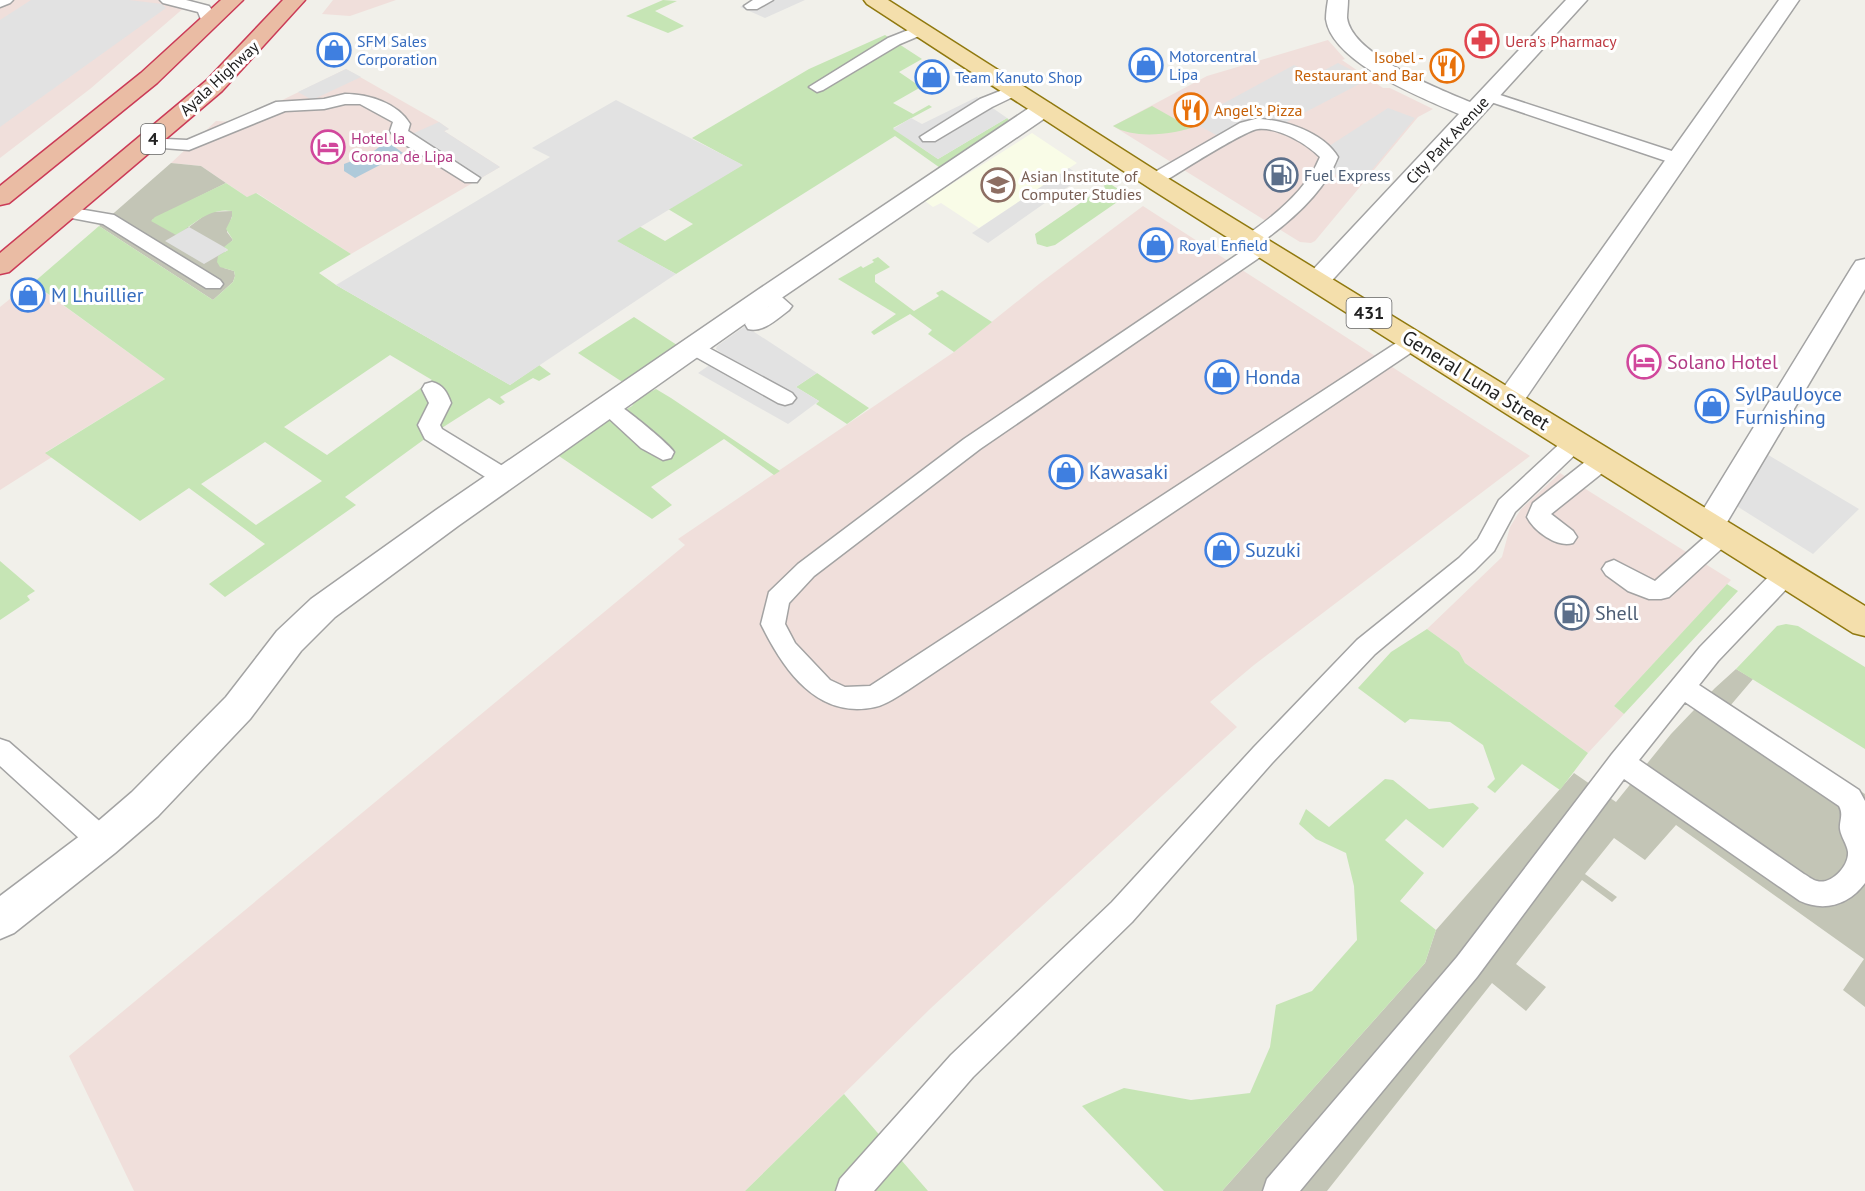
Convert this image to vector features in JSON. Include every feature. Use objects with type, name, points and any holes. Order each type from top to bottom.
[{"type":"highway","points":[[0,198],[117,105],[233,0]]},
{"type":"highway","name":"Ayala Highway","points":[[0,266],[67,212],[214,86],[295,0]]},
{"type":"main road","name":"General Luna Street","points":[[878,1],[1154,180],[1865,624]]},
{"type":"street","points":[[1338,0],[1335,8],[1339,27],[1356,51],[1399,77],[1480,104]]},
{"type":"street","name":"City Park Avenue","points":[[1317,280],[1577,0]]},
{"type":"street","points":[[1509,400],[1790,0]]},
{"type":"street","points":[[0,920],[102,841],[145,804],[238,708],[271,664],[309,621],[438,525],[768,295],[1043,109]]},
{"type":"street","points":[[1716,530],[1865,267]]},
{"type":"lane","points":[[168,0],[204,9],[209,24]]},
{"type":"lane","points":[[817,87],[894,41],[921,30]]},
{"type":"lane","points":[[929,137],[1015,90]]},
{"type":"lane","points":[[150,142],[189,145],[282,106],[363,99],[399,120],[402,124],[399,131],[405,137],[471,178]]},
{"type":"lane","points":[[1480,104],[1678,159]]},
{"type":"lane","points":[[1154,180],[1256,124],[1275,126],[1326,152],[1329,157],[1326,167],[1256,244],[972,444],[806,570],[778,599],[773,624],[786,651],[821,687],[842,698],[874,697],[919,670],[1414,341]]},
{"type":"lane","points":[[67,212],[108,219],[213,284]]},
{"type":"lane","points":[[754,324],[782,306],[768,295]]},
{"type":"lane","points":[[694,347],[785,398]]},
{"type":"lane","points":[[432,389],[437,394],[440,403],[429,425],[434,434],[506,479]]},
{"type":"lane","points":[[609,407],[626,418],[643,440],[663,452]]},
{"type":"lane","points":[[852,1191],[962,1066],[1122,912],[1263,755],[1366,648],[1467,564],[1485,545],[1507,506],[1575,442]]},
{"type":"lane","points":[[1565,537],[1538,517],[1540,509],[1604,460]]},
{"type":"lane","points":[[1614,569],[1647,589],[1654,592],[1661,590],[1716,530]]},
{"type":"lane","points":[[1279,1191],[1467,967],[1621,762],[1682,687],[1743,616],[1786,574]]},
{"type":"lane","points":[[1621,762],[1794,883],[1817,895],[1834,892],[1847,882],[1860,866],[1862,853],[1853,828],[1856,809],[1849,798],[1682,687]]},
{"type":"lane","points":[[0,750],[102,841]]},
{"type":"shaded area","points":[[0,0],[193,0],[90,89],[0,158]]},
{"type":"shaded area","points":[[31,0],[129,0],[162,4],[166,8],[0,127],[0,20]]},
{"type":"shaded area","points":[[333,0],[396,0],[350,16],[322,14]]},
{"type":"shaded area","points":[[755,0],[805,0],[765,18],[740,7]]},
{"type":"shaded area","name":"Fuel Express","points":[[1328,40],[1345,59],[1342,60],[1383,88],[1390,88],[1433,109],[1418,117],[1311,243],[1300,242],[1113,126],[1207,76]]},
{"type":"shaded area","points":[[1338,63],[1369,79],[1277,127],[1271,125],[1225,140],[1191,121],[1294,65],[1315,75]]},
{"type":"shaded area","name":"Hotel la Corona de Lipa","points":[[346,69],[439,122],[449,129],[444,131],[500,167],[351,254],[257,193],[247,197],[201,166],[171,163],[216,121],[241,120]]},
{"type":"shaded area","points":[[346,69],[361,77],[312,100],[298,92]]},
{"type":"shaded area","points":[[977,97],[1007,118],[938,159],[893,129],[911,118],[922,124]]},
{"type":"shaded area","points":[[616,100],[743,165],[617,241],[676,274],[510,385],[336,285],[550,157],[532,148]]},
{"type":"shaded area","points":[[1388,108],[1415,118],[1361,183],[1322,170],[1323,150]]},
{"type":"shaded area","points":[[439,122],[449,129],[444,131],[500,167],[476,181],[405,137]]},
{"type":"shaded area","name":"Asian Institute of Computer Studies","points":[[1032,133],[1077,163],[979,228],[941,203],[933,207],[925,201]]},
{"type":"shaded area","points":[[171,163],[201,166],[226,183],[152,220],[189,227],[209,212],[232,211],[227,232],[233,240],[225,247],[224,268],[234,271],[235,276],[233,282],[213,300],[99,226]]},
{"type":"shaded area","points":[[1069,168],[1082,177],[988,243],[972,233]]},
{"type":"shaded area","points":[[1143,206],[1530,456],[1254,665],[1210,702],[1237,727],[931,1008],[745,1191],[134,1191],[69,1056],[685,545],[678,539],[954,352],[1039,284]]},
{"type":"shaded area","points":[[189,227],[228,250],[204,264],[165,241]]},
{"type":"shaded area","points":[[31,282],[165,379],[46,452],[52,457],[0,490],[0,307]]},
{"type":"shaded area","points":[[745,326],[817,373],[796,387],[819,401],[788,424],[698,373],[724,355],[716,349],[717,346]]},
{"type":"shaded area","points":[[1765,453],[1859,509],[1813,554],[1735,505]]},
{"type":"shaded area","name":"Shell","points":[[1560,473],[1731,580],[1614,706],[1624,714],[1588,753],[1465,663],[1459,652],[1427,629],[1502,557],[1510,527],[1521,509]]},
{"type":"shaded area","points":[[1736,669],[1753,679],[1730,706],[1865,794],[1865,1007],[1843,990],[1864,959],[1676,825],[1645,860],[1614,838],[1585,874],[1617,897],[1612,902],[1582,880],[1516,964],[1546,987],[1526,1011],[1492,983],[1327,1191],[1222,1191],[1425,963],[1436,930],[1574,773],[1616,802],[1671,734]]},
{"type":"green space","points":[[663,0],[677,1],[655,11],[684,26],[668,33],[626,16]]},
{"type":"green space","points":[[885,35],[922,59],[899,72],[921,87],[893,103],[913,114],[929,105],[932,107],[893,128],[938,159],[1007,118],[1012,123],[943,170],[895,136],[676,274],[616,241],[639,226],[665,241],[693,224],[668,209],[742,165],[692,138],[809,69]]},
{"type":"green space","points":[[1152,106],[1184,124],[1189,121],[1197,126],[1167,133],[1143,134],[1132,133],[1113,126]]},
{"type":"green space","points":[[1091,171],[1121,191],[1117,194],[1123,198],[1055,245],[1047,247],[1037,244],[1035,234],[1105,186],[1086,174]]},
{"type":"green space","points":[[226,183],[247,197],[256,193],[351,254],[319,273],[336,285],[510,385],[539,365],[551,374],[539,381],[533,378],[500,397],[505,402],[500,405],[489,398],[426,438],[345,497],[356,505],[225,597],[209,584],[265,544],[189,488],[140,521],[45,453],[165,379],[33,283],[99,226],[213,300],[233,282],[234,271],[220,267],[217,262],[218,256],[228,250],[224,247],[233,240],[226,229],[232,217],[232,211],[224,210],[202,217],[176,235],[151,221]],"holes":[[[390,355],[432,380],[327,455],[284,427]],[[265,442],[322,481],[256,525],[201,484]]]},
{"type":"green space","points":[[878,257],[890,267],[875,275],[875,282],[914,311],[939,296],[936,293],[942,290],[992,322],[954,352],[928,334],[932,330],[910,314],[874,335],[871,332],[896,314],[838,279],[861,266],[863,268],[874,262],[872,260]]},
{"type":"green space","points":[[634,317],[680,347],[627,385],[578,353]]},
{"type":"green space","points":[[817,373],[869,408],[847,424],[816,404],[819,401],[796,387]]},
{"type":"green space","points":[[656,389],[780,471],[774,475],[724,439],[651,487],[672,505],[652,519],[556,454],[598,425],[632,406],[638,398]]},
{"type":"green space","points":[[0,561],[35,591],[27,596],[30,600],[0,620]]},
{"type":"green space","points":[[1727,584],[1738,591],[1624,714],[1614,706]]},
{"type":"green space","points":[[1786,624],[1798,626],[1865,667],[1865,749],[1736,669],[1777,626]]},
{"type":"green space","points":[[1427,629],[1459,652],[1465,663],[1588,753],[1560,790],[1522,764],[1495,793],[1487,787],[1495,779],[1483,745],[1450,722],[1410,719],[1405,723],[1358,688],[1391,652]]},
{"type":"green space","points":[[1385,779],[1393,780],[1429,809],[1473,803],[1479,808],[1443,848],[1406,819],[1385,840],[1424,873],[1400,901],[1436,930],[1425,963],[1222,1191],[1164,1191],[1082,1106],[1124,1088],[1191,1100],[1250,1093],[1270,1047],[1276,1005],[1312,991],[1357,940],[1354,886],[1346,853],[1316,839],[1299,824],[1306,809],[1329,827]]},
{"type":"green space","points":[[844,1094],[928,1191],[745,1191]]},
{"type":"water","points":[[383,144],[392,145],[403,153],[355,178],[344,171],[344,164],[370,154]]},
{"type":"place","name":"Uera's Pharmacy","points":[[1482,41]]},
{"type":"place","name":"SFM Sales Corporation","points":[[334,50]]},
{"type":"place","name":"Motorcentral Lipa","points":[[1146,65]]},
{"type":"place","name":"Isobel - Restaurant and Bar","points":[[1447,66]]},
{"type":"place","name":"Team Kanuto Shop","points":[[932,77]]},
{"type":"place","name":"Angel's Pizza","points":[[1191,110]]},
{"type":"place","name":"Hotel la Corona de Lipa","points":[[328,147]]},
{"type":"place","name":"Fuel Express","points":[[1281,175]]},
{"type":"place","name":"Asian Institute of Computer Studies","points":[[998,185]]},
{"type":"place","name":"Royal Enfield","points":[[1156,245]]},
{"type":"place","name":"M Lhuillier","points":[[28,295]]},
{"type":"place","name":"Solano Hotel","points":[[1644,362]]},
{"type":"place","name":"Honda","points":[[1222,377]]},
{"type":"place","name":"SylPaulJoyce Furnishing","points":[[1712,406]]},
{"type":"place","name":"Kawasaki","points":[[1066,472]]},
{"type":"place","name":"Suzuki","points":[[1222,550]]},
{"type":"place","name":"Shell","points":[[1572,613]]}]
